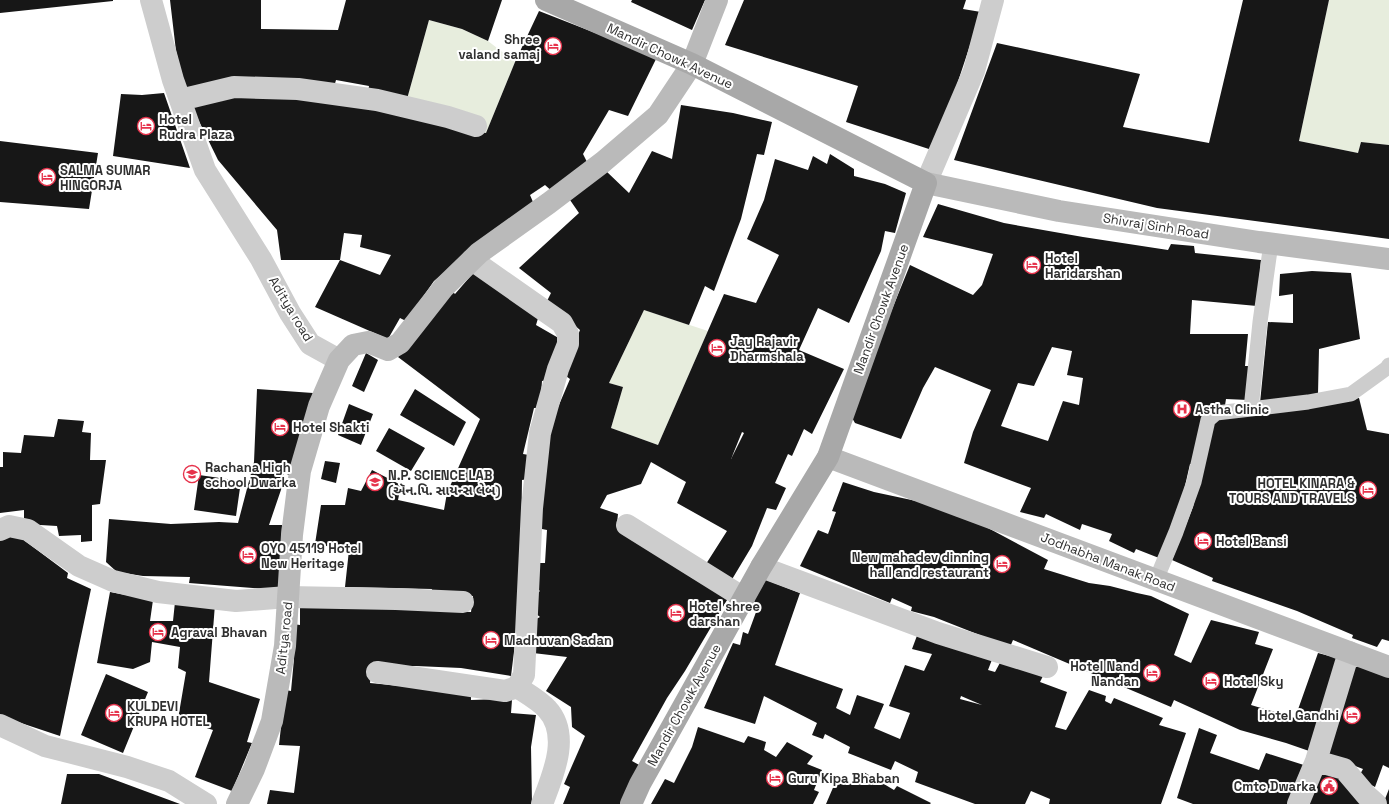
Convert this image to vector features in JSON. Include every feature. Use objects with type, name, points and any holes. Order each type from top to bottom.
[{"type":"main road","name":"Mandir Chowk Avenue","points":[[546,0],[692,64],[926,183],[828,457],[761,567],[640,784],[631,804]]},
{"type":"main road","points":[[340,360],[353,346],[368,342],[388,350],[400,343],[444,287],[479,253],[549,203],[602,162],[658,115],[692,64],[717,0]]},
{"type":"main road","name":"Shivraj Sinh Road","points":[[926,183],[1059,211],[1389,259]]},
{"type":"main road","name":"Aditya road","points":[[237,804],[254,769],[272,721],[285,646],[292,536],[300,471],[319,406],[340,360]]},
{"type":"main road","name":"Jodhabha Manak Road","points":[[828,457],[1389,667]]},
{"type":"street","name":"Aditya road","points":[[151,0],[173,80],[205,170],[261,259],[290,313],[310,344],[340,360]]},
{"type":"street","points":[[926,183],[974,71],[993,0]]},
{"type":"street","points":[[180,100],[234,87],[298,89],[377,100],[448,117],[476,126]]},
{"type":"street","points":[[377,672],[505,691],[517,687],[524,675],[532,508],[540,434],[558,369],[568,344],[568,334],[562,323],[472,260]]},
{"type":"street","points":[[627,525],[744,598]]},
{"type":"street","points":[[0,530],[9,526],[28,530],[79,566],[114,581],[158,592],[236,601],[288,596],[463,602]]},
{"type":"street","points":[[761,567],[938,633],[1047,667]]},
{"type":"street","points":[[1298,804],[1316,761],[1349,652]]},
{"type":"street","points":[[517,687],[547,709],[558,726],[559,743],[553,775],[542,804]]},
{"type":"street","points":[[0,725],[45,746],[127,767],[169,781],[206,804]]},
{"type":"street","points":[[1316,761],[1344,769],[1366,795],[1376,804]]},
{"type":"lane","points":[[1251,409],[1260,322],[1271,243]]},
{"type":"lane","points":[[1156,580],[1194,482],[1208,420],[1216,413],[1308,402],[1351,394],[1389,365]]},
{"type":"green space","points":[[1329,0],[1389,0],[1389,145],[1361,142],[1358,153],[1299,141]]},
{"type":"green space","points":[[429,20],[462,29],[488,41],[515,62],[486,133],[406,115],[407,99]]},
{"type":"green space","points":[[644,310],[708,331],[658,445],[611,428],[623,387],[609,383]]},
{"type":"building","points":[[0,0],[113,0],[113,1],[0,13]]},
{"type":"building","points":[[170,0],[261,0],[261,29],[338,30],[346,0],[502,0],[488,41],[462,29],[429,20],[407,99],[368,92],[369,86],[336,80],[334,87],[186,92],[176,51]]},
{"type":"building","points":[[632,0],[705,0],[692,30],[631,2]]},
{"type":"building","points":[[744,0],[966,0],[963,9],[981,12],[935,151],[846,122],[858,86],[725,45]]},
{"type":"building","points":[[1243,0],[1329,0],[1299,141],[1358,153],[1361,142],[1389,145],[1389,239],[1157,208],[954,160],[997,43],[1140,74],[1123,127],[1209,143]]},
{"type":"building","points":[[539,11],[657,57],[628,116],[609,110],[583,154],[587,162],[554,193],[545,185],[530,195],[533,202],[434,281],[406,321],[400,318],[388,339],[315,307],[340,260],[281,260],[277,230],[218,160],[192,107],[229,94],[296,95],[406,115],[486,133],[515,62]],"holes":[[[344,233],[362,235],[360,247],[391,255],[380,275],[340,260]]]},
{"type":"building","name":"Hotel Rudra Plaza","points":[[164,93],[190,168],[113,156],[121,94],[142,95]]},
{"type":"building","points":[[681,105],[733,113],[772,122],[764,155],[757,154],[741,219],[714,291],[705,286],[689,325],[644,310],[609,383],[623,387],[611,428],[658,445],[724,294],[756,303],[779,255],[747,239],[764,200],[775,159],[808,170],[813,156],[827,164],[830,154],[854,169],[854,176],[885,184],[906,193],[895,233],[885,231],[881,251],[849,323],[818,308],[799,350],[844,369],[812,434],[804,429],[792,456],[788,454],[775,483],[786,488],[776,510],[767,508],[752,546],[731,581],[706,564],[727,531],[677,503],[686,482],[651,462],[641,484],[607,495],[600,508],[618,514],[617,523],[730,595],[685,671],[667,698],[632,761],[641,766],[620,804],[563,804],[570,787],[564,784],[585,736],[572,727],[571,707],[546,691],[567,657],[533,653],[534,620],[540,617],[535,613],[535,595],[540,591],[535,587],[536,563],[545,563],[547,530],[537,528],[547,433],[570,379],[563,374],[580,330],[547,301],[551,293],[519,268],[579,213],[570,200],[606,171],[629,193],[652,151],[672,159]],"holes":[[[742,432],[744,433],[731,459]]]},
{"type":"building","name":"SALMA SUMAR HINGORJA","points":[[0,141],[98,153],[89,209],[0,202]]},
{"type":"building","points":[[938,204],[1004,223],[1083,237],[1168,250],[1171,244],[1194,246],[1195,253],[1261,260],[1257,306],[1192,300],[1190,334],[1248,334],[1245,366],[1251,366],[1248,400],[1226,399],[1223,418],[1307,407],[1359,398],[1367,430],[1389,434],[1389,641],[1382,639],[1377,647],[1352,638],[1353,635],[1297,611],[1212,581],[1213,578],[1172,560],[1193,507],[1204,462],[1190,464],[1182,499],[1159,558],[1136,549],[1134,553],[1109,541],[1112,534],[1082,524],[1080,530],[1046,514],[1044,518],[1020,512],[1031,488],[964,463],[973,432],[991,390],[935,367],[923,388],[901,439],[855,423],[851,416],[910,265],[973,295],[982,285],[993,254],[923,237]],"holes":[[[1052,347],[1072,351],[1067,375],[1083,378],[1079,405],[1063,401],[1048,441],[1001,426],[1018,383],[1034,386]]]},
{"type":"building","points":[[475,271],[539,315],[536,325],[562,340],[547,380],[542,381],[540,408],[534,408],[523,454],[529,455],[528,479],[522,480],[520,603],[511,676],[461,668],[372,666],[370,683],[471,693],[471,700],[512,700],[511,713],[536,715],[531,747],[532,804],[267,804],[270,790],[294,793],[300,746],[279,745],[285,690],[291,691],[294,659],[293,624],[300,625],[300,605],[471,612],[473,596],[431,594],[432,589],[345,587],[349,550],[315,544],[321,505],[345,505],[348,488],[361,491],[372,470],[401,485],[398,500],[444,510],[447,493],[480,419],[398,357],[451,290],[455,294]]},
{"type":"building","points":[[1312,271],[1351,273],[1360,339],[1319,349],[1318,394],[1260,403],[1268,322],[1293,323],[1293,294],[1279,296],[1280,274]]},
{"type":"building","points":[[366,353],[378,360],[364,392],[352,386]]},
{"type":"building","points":[[257,389],[313,393],[292,476],[284,473],[284,481],[269,525],[282,525],[279,590],[189,583],[190,577],[143,576],[117,572],[106,562],[109,519],[171,524],[219,522],[238,523],[254,462]]},
{"type":"building","points":[[415,389],[466,422],[454,446],[400,415]]},
{"type":"building","points":[[349,404],[373,414],[361,445],[338,435]]},
{"type":"building","points":[[58,419],[84,421],[82,432],[91,433],[90,460],[106,460],[100,504],[92,505],[92,541],[81,542],[81,535],[59,536],[57,526],[24,524],[24,510],[0,513],[0,467],[3,467],[3,452],[21,453],[24,435],[54,437]]},
{"type":"building","points":[[389,428],[425,448],[411,471],[376,451]]},
{"type":"building","points":[[325,461],[340,463],[336,483],[321,479]]},
{"type":"building","points":[[199,475],[241,481],[236,516],[194,510]]},
{"type":"building","points":[[843,482],[874,492],[921,502],[975,521],[1048,560],[1044,569],[1089,583],[1110,586],[1151,596],[1189,614],[1174,655],[1191,663],[1211,620],[1259,632],[1255,644],[1273,649],[1251,705],[1295,718],[1318,653],[1337,658],[1312,752],[1240,730],[1174,700],[1171,707],[1013,640],[1010,647],[934,617],[911,611],[912,607],[892,598],[890,603],[800,566],[818,530],[828,534],[836,512],[832,511]]},
{"type":"building","points":[[0,536],[21,538],[68,573],[67,578],[91,589],[60,736],[0,716]]},
{"type":"building","points":[[764,579],[800,593],[775,665],[843,689],[836,708],[850,715],[857,695],[884,704],[874,728],[900,739],[910,713],[889,706],[905,665],[924,671],[932,654],[912,649],[918,633],[993,657],[988,670],[995,672],[1002,659],[1044,674],[1040,682],[1067,692],[1055,727],[1066,730],[1089,690],[1106,696],[1105,701],[1111,704],[1114,698],[1163,718],[1159,725],[1186,733],[1161,804],[1049,804],[1050,799],[1031,791],[1025,804],[975,804],[915,782],[918,772],[895,761],[891,770],[848,753],[850,747],[825,734],[823,739],[812,735],[817,723],[764,696],[755,724],[704,708],[733,643],[740,645],[743,632],[748,634],[759,604],[752,601]],"holes":[[[961,696],[982,705],[960,699]]]},
{"type":"building","points":[[110,592],[153,600],[150,621],[173,621],[175,602],[215,604],[209,682],[260,699],[247,742],[252,743],[232,791],[195,777],[213,730],[178,719],[186,672],[178,668],[180,647],[152,642],[150,662],[133,669],[97,663]]},
{"type":"building","name":"Hotel Gandhi","points":[[1359,666],[1389,677],[1389,768],[1383,765],[1375,787],[1358,778],[1363,769],[1324,754],[1350,669]]},
{"type":"building","name":"KULDEVI KRUPA HOTEL","points":[[106,674],[148,692],[123,753],[81,735]]},
{"type":"building","points":[[698,727],[744,743],[748,736],[766,742],[764,750],[776,757],[787,742],[813,756],[807,764],[822,770],[814,790],[819,792],[813,804],[651,804],[665,779],[674,783],[692,747]]},
{"type":"building","points":[[1199,728],[1217,735],[1210,753],[1259,770],[1266,753],[1307,766],[1294,804],[1193,804],[1177,798]]},
{"type":"building","name":"Cmtc Dwarka","points":[[1316,767],[1351,782],[1369,804],[1302,804]]},
{"type":"building","points":[[862,771],[894,790],[897,786],[931,803],[826,804],[838,776],[853,785]]},
{"type":"building","points":[[67,774],[99,774],[180,804],[61,804]]},
{"type":"building","points":[[1389,789],[1389,804],[1383,804]]},
{"type":"place","name":"Shree valand samaj","points":[[553,46]]},
{"type":"place","name":"Hotel Rudra Plaza","points":[[146,126]]},
{"type":"place","name":"SALMA SUMAR HINGORJA","points":[[47,177]]},
{"type":"place","name":"Hotel Haridarshan","points":[[1032,265]]},
{"type":"place","name":"Jay Rajavir Dharmshala","points":[[717,348]]},
{"type":"place","name":"Astha Clinic","points":[[1182,409]]},
{"type":"place","name":"Hotel Shakti","points":[[280,427]]},
{"type":"place","name":"Rachana High school Dwarka","points":[[192,474]]},
{"type":"place","name":"N.P. SCIENCE LAB (ઍન.પિ. સાયન્સ લેબ)","points":[[375,482]]},
{"type":"place","name":"HOTEL KINARA & TOURS AND TRAVELS","points":[[1368,490]]},
{"type":"place","name":"Hotel Bansi","points":[[1203,541]]},
{"type":"place","name":"OYO 45119 Hotel New Heritage","points":[[248,555]]},
{"type":"place","name":"New mahadev dinning hall and restaurant","points":[[1002,564]]},
{"type":"place","name":"Hotel shree darshan","points":[[676,613]]},
{"type":"place","name":"Agraval Bhavan","points":[[158,632]]},
{"type":"place","name":"Madhuvan Sadan","points":[[491,640]]},
{"type":"place","name":"Hotel Nand Nandan","points":[[1152,673]]},
{"type":"place","name":"Hotel Sky","points":[[1211,681]]},
{"type":"place","name":"KULDEVI KRUPA HOTEL","points":[[114,713]]},
{"type":"place","name":"Hotel Gandhi","points":[[1352,715]]},
{"type":"place","name":"Guru Kipa Bhaban","points":[[775,778]]},
{"type":"place","name":"Cmtc Dwarka","points":[[1329,786]]}]
